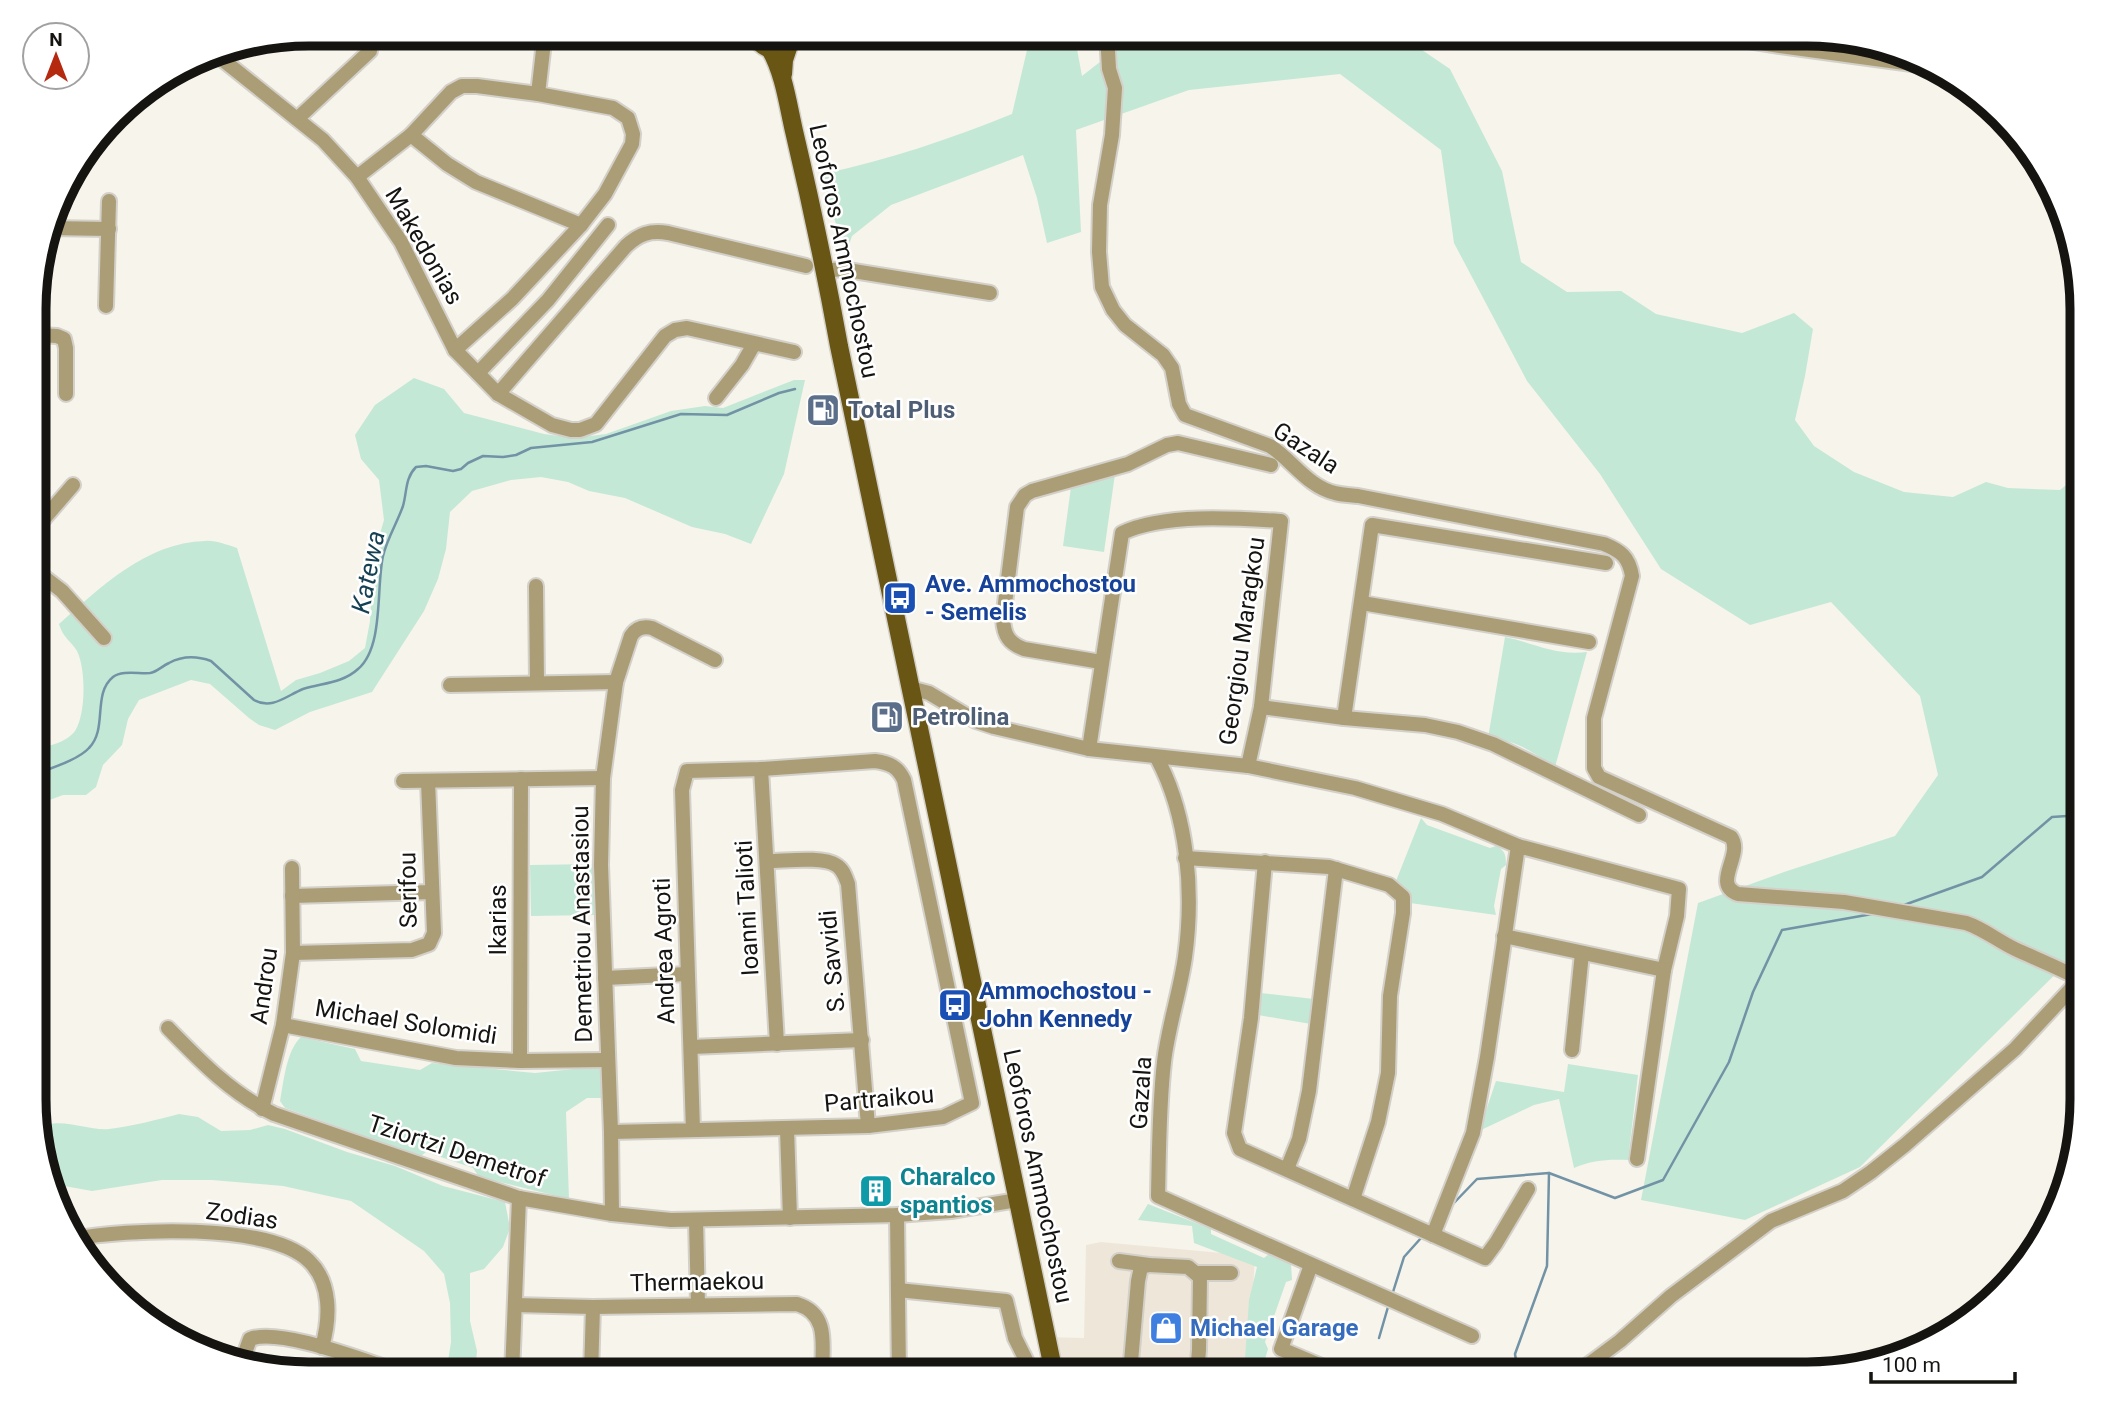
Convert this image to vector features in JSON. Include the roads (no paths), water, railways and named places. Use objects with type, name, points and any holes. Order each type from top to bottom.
[{"type":"main road","name":"Leoforos Ammochostou","points":[[764,46],[778,68],[818,230],[839,346],[910,688],[1055,1362]]},
{"type":"main road","name":"Leoforos Ammochostou","points":[[783,85],[784,60],[789,46]]},
{"type":"street","points":[[538,94],[544,46]]},
{"type":"street","name":"Gazala","points":[[1108,46],[1109,69],[1115,88],[1112,135],[1100,205],[1099,252],[1102,287],[1112,310],[1125,325],[1163,355],[1171,368],[1179,404],[1185,415],[1270,446],[1318,486],[1333,493],[1604,544],[1618,550],[1626,556],[1632,576],[1594,718],[1594,768],[1599,777],[1731,837],[1735,848],[1727,878],[1732,892],[1874,906],[1966,923],[2070,973]]},
{"type":"street","points":[[1780,46],[1900,62]]},
{"type":"street","points":[[297,119],[370,51]]},
{"type":"street","name":"Makedonias","points":[[223,60],[323,140],[357,177],[401,242],[456,350],[498,394],[552,425],[571,430],[596,424],[670,332],[687,328],[754,344]]},
{"type":"street","points":[[357,177],[411,135],[457,88],[469,86],[538,94],[612,108],[622,112],[631,124],[633,140],[619,170],[605,194],[581,225],[512,299],[456,350]]},
{"type":"street","points":[[411,135],[447,164],[476,182],[581,225]]},
{"type":"street","points":[[106,306],[109,201]]},
{"type":"street","points":[[478,373],[548,300],[608,225]]},
{"type":"street","points":[[58,228],[109,229]]},
{"type":"street","points":[[498,394],[626,246],[642,233],[668,233],[806,266]]},
{"type":"street","points":[[825,271],[841,269],[990,293]]},
{"type":"street","points":[[46,335],[61,336],[64,339],[66,394]]},
{"type":"street","points":[[716,398],[742,365],[754,344],[794,352]]},
{"type":"street","points":[[1089,750],[1101,662],[1024,649],[1013,644],[1004,634],[1003,619],[1017,507],[1025,495],[1032,491],[1128,464],[1167,445],[1178,443],[1271,465]]},
{"type":"street","points":[[46,516],[73,485]]},
{"type":"street","name":"Georgiou Maragkou","points":[[1101,662],[1122,533],[1155,524],[1206,518],[1281,521],[1261,707],[1248,766]]},
{"type":"street","points":[[1344,718],[1372,525],[1606,563]]},
{"type":"street","points":[[46,579],[61,591],[104,638]]},
{"type":"street","points":[[536,586],[537,683]]},
{"type":"street","points":[[1362,603],[1589,642]]},
{"type":"street","name":"Demetriou Anastasiou","points":[[612,1214],[601,865],[603,778],[616,682],[631,636],[642,628],[652,628],[715,660]]},
{"type":"street","points":[[450,685],[616,682]]},
{"type":"street","points":[[910,688],[929,693],[984,724],[1089,750],[1248,766],[1355,788],[1442,814],[1518,846],[1679,889],[1677,916],[1664,970],[1637,1159]]},
{"type":"street","points":[[1261,707],[1425,725],[1458,732],[1493,744],[1639,815]]},
{"type":"street","name":"Gazala","points":[[1157,758],[1168,778],[1182,834],[1189,889],[1185,955],[1164,1060],[1158,1196],[1311,1265]]},
{"type":"street","name":"Partraikou","points":[[611,1132],[868,1126],[943,1117],[972,1103],[904,780],[896,768],[876,761],[761,769]]},
{"type":"street","name":"Andrea Agroti","points":[[693,1130],[682,790],[687,771],[761,769]]},
{"type":"street","name":"Ioanni Talioti","points":[[761,769],[777,1044]]},
{"type":"street","points":[[402,781],[603,778]]},
{"type":"street","name":"Ikarias","points":[[520,1061],[521,779]]},
{"type":"street","name":"Serifou","points":[[293,953],[412,950],[426,947],[431,941],[434,933],[428,781]]},
{"type":"street","points":[[1433,1235],[1473,1133],[1518,846]]},
{"type":"street","points":[[1185,858],[1336,869],[1389,885],[1403,897],[1390,996],[1388,1073],[1378,1122],[1353,1199]]},
{"type":"street","name":"S. Savvidi","points":[[768,861],[826,861],[839,867],[845,874],[868,1126]]},
{"type":"street","points":[[1265,862],[1251,1018],[1234,1133],[1240,1149],[1485,1258],[1528,1189]]},
{"type":"street","name":"Androu","points":[[262,1109],[283,1024],[293,953],[292,869]]},
{"type":"street","points":[[1287,1169],[1299,1139],[1309,1091],[1336,869]]},
{"type":"street","points":[[292,896],[432,892]]},
{"type":"street","points":[[1504,936],[1664,970]]},
{"type":"street","points":[[1572,1049],[1582,953]]},
{"type":"street","points":[[605,978],[687,974]]},
{"type":"street","points":[[1592,1362],[1671,1296],[1771,1220],[1843,1191],[1880,1165],[2015,1049],[2070,990]]},
{"type":"street","name":"Michael Solomidi","points":[[283,1024],[456,1058],[520,1061],[607,1060]]},
{"type":"street","name":"Tziortzi Demetrof","points":[[168,1028],[213,1074],[262,1109],[519,1198],[612,1214],[671,1220],[897,1215],[951,1211],[1018,1199]]},
{"type":"street","points":[[691,1047],[862,1040]]},
{"type":"street","points":[[787,1129],[790,1218]]},
{"type":"street","points":[[513,1362],[519,1198]]},
{"type":"street","points":[[897,1215],[899,1362]]},
{"type":"street","points":[[696,1220],[698,1305]]},
{"type":"street","name":"Zodias","points":[[85,1237],[137,1231],[188,1231],[257,1239],[289,1247],[310,1262],[322,1281],[328,1314],[322,1347]]},
{"type":"street","points":[[1119,1261],[1188,1267],[1200,1277],[1198,1362]]},
{"type":"street","points":[[1130,1362],[1138,1281],[1141,1267],[1149,1265]]},
{"type":"street","points":[[1312,1362],[1281,1349],[1311,1265],[1472,1336]]},
{"type":"street","points":[[1196,1273],[1231,1273]]},
{"type":"street","points":[[898,1290],[1006,1301],[1015,1338],[1027,1362]]},
{"type":"street","name":"Thermaekou","points":[[515,1305],[593,1307],[797,1304],[806,1306],[818,1318],[822,1329],[822,1362]]},
{"type":"street","points":[[591,1362],[593,1307]]},
{"type":"street","points":[[246,1354],[250,1339],[267,1336],[322,1347],[369,1362]]},
{"type":"waterway","name":"Katewa","points":[[46,770],[71,760],[89,748],[95,740],[103,693],[107,684],[117,675],[150,673],[179,659],[200,658],[211,661],[254,700],[273,703],[303,689],[352,674],[366,659],[372,647],[385,550],[403,506],[408,480],[416,467],[453,471],[483,456],[503,457],[531,448],[592,442],[681,414],[727,415],[795,389]]},
{"type":"waterway","points":[[1904,905],[1982,877],[2052,817],[2070,816]]},
{"type":"waterway","points":[[1452,1205],[1477,1179],[1549,1173],[1615,1198],[1663,1180],[1729,1062],[1753,992],[1782,930],[1872,914]]},
{"type":"waterway","points":[[1516,1362],[1515,1354],[1547,1266],[1549,1173]]},
{"type":"waterway","points":[[1393,1292],[1404,1257],[1421,1238]]},
{"type":"waterway","points":[[1379,1338],[1388,1307]]},
{"type":"place","name":"Total Plus","points":[[823,410]]},
{"type":"place","name":"Ave. Ammochostou - Semelis","points":[[900,598]]},
{"type":"place","name":"Petrolina","points":[[887,717]]},
{"type":"place","name":"Ammochostou - John Kennedy","points":[[955,1005]]},
{"type":"place","name":"Charalco spantios","points":[[876,1191]]},
{"type":"place","name":"Michael Garage","points":[[1166,1328]]}]
